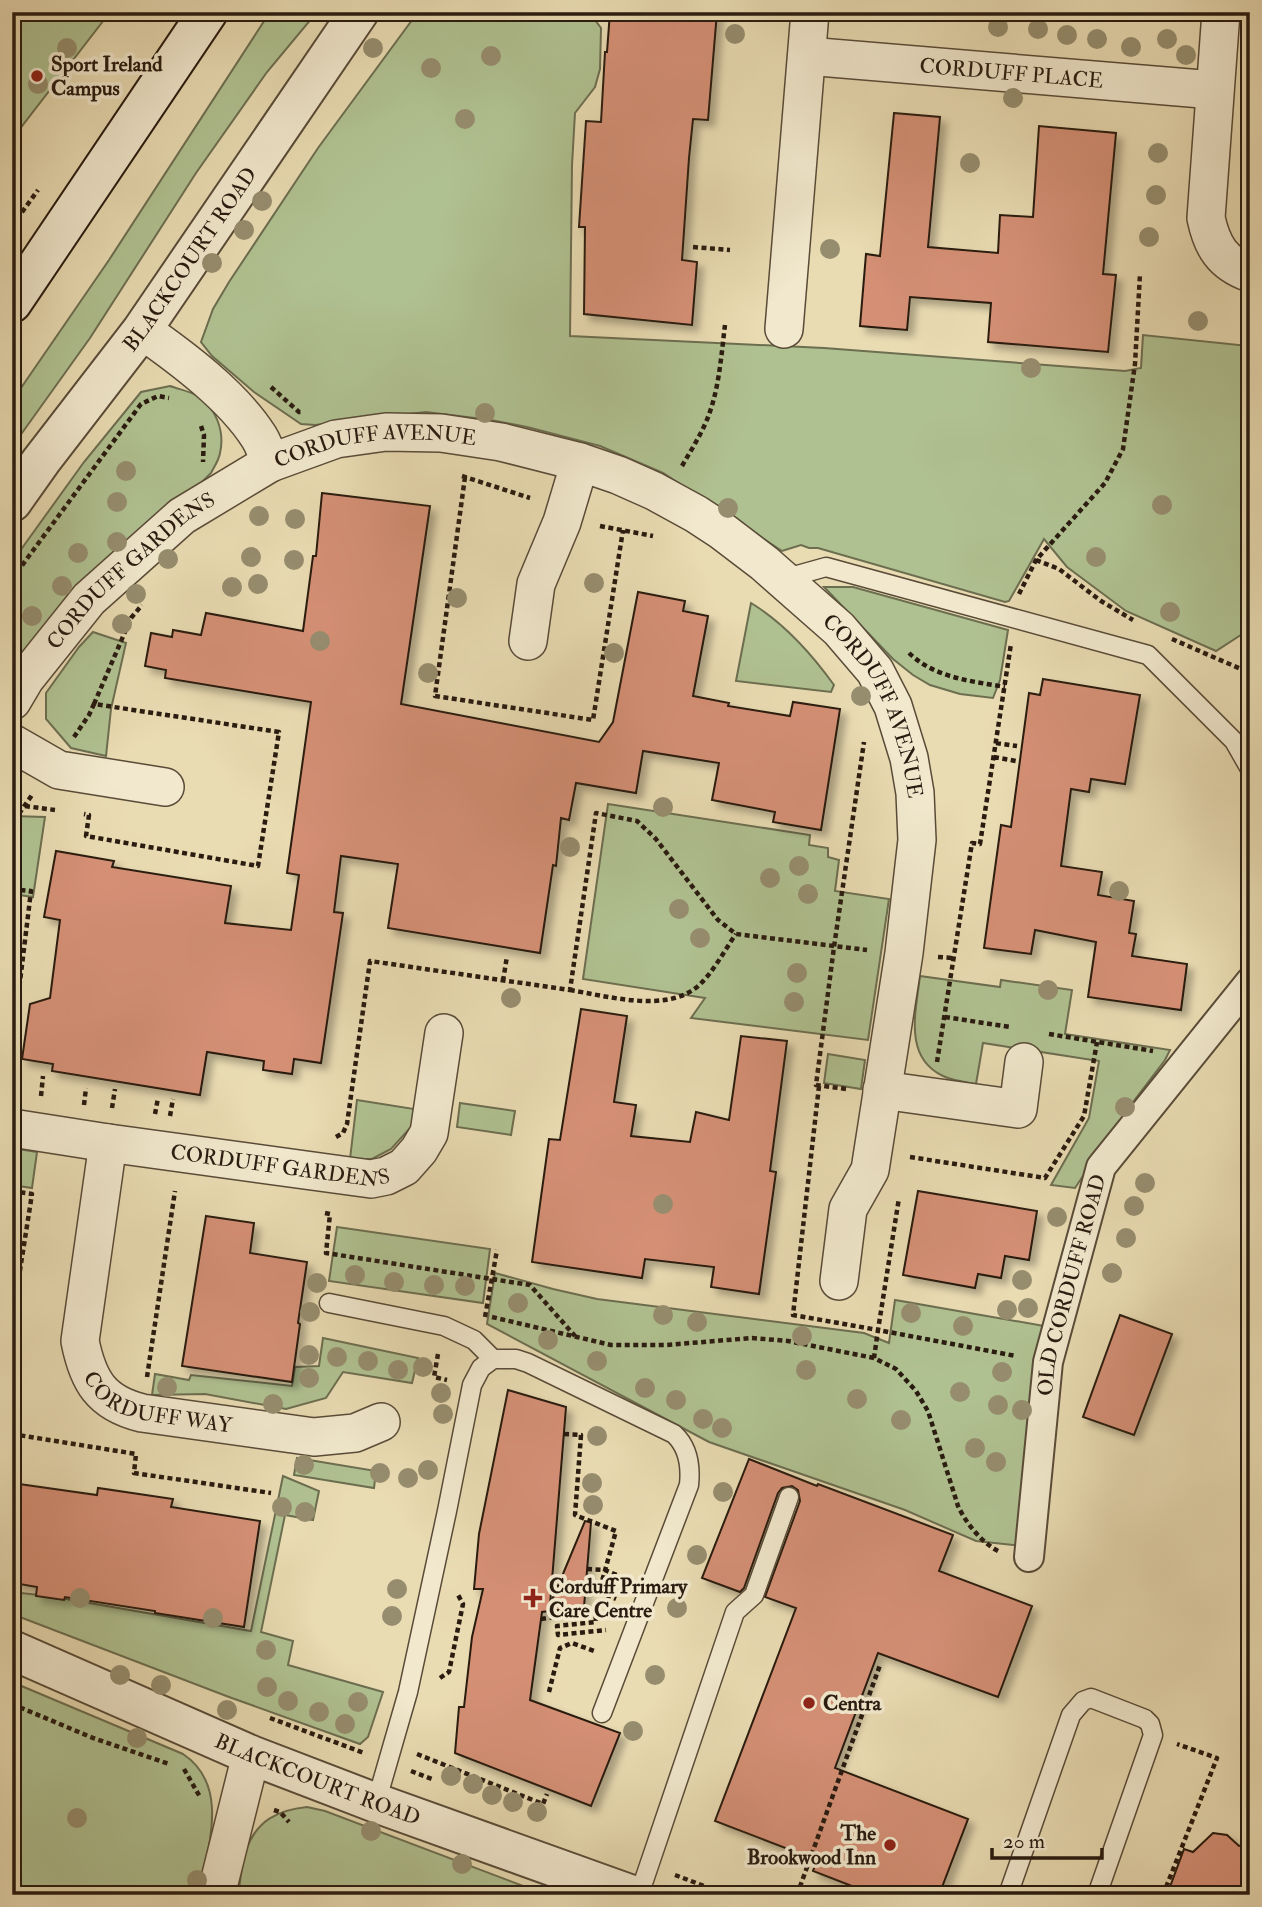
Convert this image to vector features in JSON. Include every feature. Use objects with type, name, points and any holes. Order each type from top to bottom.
[{"type":"street","points":[[12,303],[208,12]]},
{"type":"street","name":"BLACKCOURT ROAD","points":[[12,502],[142,330],[359,12]]},
{"type":"street","points":[[784,330],[810,12]]},
{"type":"street","points":[[1221,12],[1206,218],[1210,236],[1219,252],[1227,261],[1250,273]]},
{"type":"street","name":"CORDUFF PLACE","points":[[807,56],[1214,90]]},
{"type":"street","name":"CORDUFF AVENUE","points":[[142,330],[182,358],[220,392],[260,438],[270,463],[336,439],[386,432],[441,433],[489,440],[580,462],[654,491],[696,514],[764,563],[839,629],[875,671],[893,706],[909,758],[915,793],[917,840],[904,953],[870,1170],[848,1209],[839,1281]]},
{"type":"street","points":[[528,641],[536,584],[564,513],[580,462]]},
{"type":"street","name":"CORDUFF GARDENS","points":[[12,701],[25,679],[89,599],[182,516],[270,463]]},
{"type":"street","points":[[12,743],[59,770],[165,787]]},
{"type":"street","name":"OLD CORDUFF ROAD","points":[[1028,1557],[1048,1362],[1101,1167],[1250,982]]},
{"type":"street","name":"CORDUFF GARDENS","points":[[22,1114],[111,1118],[371,1179],[386,1176],[404,1167],[429,1133],[444,1033]]},
{"type":"street","points":[[882,1092],[932,1096],[1018,1109],[1024,1062]]},
{"type":"street","name":"CORDUFF WAY","points":[[111,1118],[80,1341],[91,1378],[107,1399],[126,1409],[142,1413],[314,1437],[355,1433],[381,1422]]},
{"type":"street","name":"BLACKCOURT ROAD","points":[[12,1650],[251,1755],[632,1895]]},
{"type":"street","points":[[216,1895],[251,1755]]},
{"type":"lane","points":[[783,579],[826,567],[1149,655],[1234,741],[1250,769]]},
{"type":"lane","points":[[329,1303],[444,1326],[474,1340],[493,1359]]},
{"type":"lane","points":[[376,1803],[408,1692],[472,1385],[481,1368],[493,1359],[516,1359],[528,1363],[674,1434],[682,1442],[689,1466],[689,1485],[602,1713]]},
{"type":"lane","points":[[639,1895],[735,1612],[754,1595],[789,1497]]},
{"type":"lane","points":[[1008,1895],[1071,1715],[1083,1701],[1091,1698],[1145,1719],[1150,1724],[1153,1735],[1097,1895]]},
{"type":"path","points":[[692,247],[730,250]]},
{"type":"path","points":[[1140,274],[1135,364],[1123,449],[1105,483],[1036,560],[1059,569],[1101,601],[1141,625]]},
{"type":"path","points":[[680,468],[706,422],[713,401],[725,325]]},
{"type":"path","points":[[12,579],[142,404],[158,397],[174,400]]},
{"type":"path","points":[[198,420],[204,435],[200,475],[215,494]]},
{"type":"path","points":[[457,474],[538,500],[590,525],[658,537]]},
{"type":"path","points":[[94,704],[131,618],[147,598]]},
{"type":"path","points":[[1164,635],[1250,673]]},
{"type":"path","points":[[932,1096],[972,843],[980,845],[1005,687],[948,676]]},
{"type":"path","points":[[865,734],[816,1085],[882,1092]]},
{"type":"path","points":[[996,743],[1017,746]]},
{"type":"path","points":[[994,757],[1016,761]]},
{"type":"path","points":[[570,990],[596,813],[637,821],[656,839],[719,920],[736,934],[834,947],[953,958]]},
{"type":"path","points":[[12,888],[31,891],[18,999],[12,998]]},
{"type":"path","points":[[327,1138],[342,1133],[347,1124],[370,961],[625,999],[665,1001],[695,988],[706,977],[736,934]]},
{"type":"path","points":[[503,981],[507,956]]},
{"type":"path","points":[[905,1156],[1045,1178],[1084,1116],[1097,1042]]},
{"type":"path","points":[[41,1101],[43,1076]]},
{"type":"path","points":[[84,1106],[86,1088]]},
{"type":"path","points":[[111,1118],[115,1088]]},
{"type":"path","points":[[154,1115],[158,1098]]},
{"type":"path","points":[[144,1114],[170,1117],[173,1099]]},
{"type":"path","points":[[22,1114],[41,1101],[49,1101]]},
{"type":"path","points":[[71,1104],[94,1107]]},
{"type":"path","points":[[142,1413],[175,1191],[163,1189]]},
{"type":"path","points":[[12,1191],[32,1194],[12,1321]]},
{"type":"path","points":[[874,1358],[899,1196]]},
{"type":"path","points":[[317,1212],[330,1214],[326,1253],[530,1285],[575,1336]]},
{"type":"path","points":[[474,1340],[486,1315],[497,1251]]},
{"type":"path","points":[[486,1315],[611,1345],[666,1345],[752,1338],[788,1341],[874,1358],[897,1369],[928,1410],[958,1506],[965,1520],[992,1548],[1005,1555],[1028,1557]]},
{"type":"path","points":[[878,1330],[1048,1362]]},
{"type":"path","points":[[12,1434],[136,1454],[134,1473],[271,1493]]},
{"type":"path","points":[[564,1434],[581,1436],[575,1515],[616,1531],[599,1592],[621,1602]]},
{"type":"path","points":[[587,1569],[605,1570],[650,1588]]},
{"type":"path","points":[[541,1619],[595,1611],[596,1622],[557,1626],[558,1635],[610,1629],[606,1641]]},
{"type":"path","points":[[549,1692],[560,1648],[572,1643],[601,1653]]},
{"type":"path","points":[[797,1895],[880,1665]]},
{"type":"path","points":[[12,1704],[93,1738],[185,1769],[200,1796],[198,1809]]},
{"type":"path","points":[[1153,1735],[1217,1758],[1163,1895]]},
{"type":"path","points":[[412,1753],[543,1804],[547,1794]]},
{"type":"green space","name":"Sport Ireland Campus","points":[[12,12],[110,12],[12,139]]},
{"type":"green space","points":[[270,12],[317,12],[267,72],[196,173],[90,338],[12,447],[12,401],[109,260]]},
{"type":"green space","points":[[418,12],[589,12],[601,28],[600,69],[595,87],[575,113],[570,336],[824,348],[1125,371],[1141,368],[1143,335],[1248,346],[1250,336],[1250,629],[1216,651],[1126,611],[1067,567],[1044,539],[1009,601],[1005,602],[818,548],[801,545],[782,551],[663,473],[600,446],[527,427],[426,412],[315,425],[301,424],[254,392],[212,356],[201,342],[213,309],[318,148]]},
{"type":"green space","points":[[170,386],[203,400],[214,413],[220,428],[221,445],[219,458],[211,473],[12,670],[12,562],[84,462],[141,392]]},
{"type":"green space","points":[[824,587],[853,587],[1008,630],[1000,680],[993,698],[960,694],[930,685],[913,675],[893,659]]},
{"type":"green space","points":[[751,603],[786,629],[806,650],[834,685],[831,692],[736,681]]},
{"type":"green space","points":[[93,632],[126,643],[111,709],[106,756],[71,748],[46,719],[46,693]]},
{"type":"green space","points":[[608,804],[810,835],[809,845],[828,848],[828,857],[839,860],[835,891],[889,899],[868,1040],[691,1018],[705,998],[583,979]]},
{"type":"green space","points":[[12,816],[45,817],[33,897],[12,894]]},
{"type":"green space","points":[[920,976],[1000,987],[1001,980],[1072,990],[1065,1034],[1170,1050],[1075,1188],[1051,1185],[1089,1118],[1099,1061],[983,1043],[976,1084],[943,1076],[930,1068],[917,1045],[915,1018]]},
{"type":"green space","points":[[828,1054],[865,1060],[861,1089],[824,1083]]},
{"type":"green space","points":[[357,1100],[414,1109],[412,1126],[391,1149],[372,1159],[350,1159]]},
{"type":"green space","points":[[460,1103],[515,1111],[511,1135],[457,1127]]},
{"type":"green space","points":[[12,1148],[37,1152],[32,1188],[12,1185]]},
{"type":"green space","points":[[337,1227],[490,1249],[483,1303],[329,1281]]},
{"type":"green space","points":[[495,1273],[597,1299],[864,1333],[889,1343],[895,1300],[1050,1327],[1022,1546],[976,1541],[905,1510],[709,1442],[487,1324]]},
{"type":"green space","points":[[323,1338],[418,1358],[412,1383],[343,1372],[326,1398],[286,1409],[205,1394],[152,1395],[155,1374],[189,1380],[191,1375],[292,1386],[295,1367],[319,1366]]},
{"type":"green space","points":[[297,1458],[376,1471],[374,1488],[294,1475]]},
{"type":"green space","points":[[283,1476],[319,1491],[313,1520],[285,1515],[261,1632],[293,1641],[288,1665],[383,1692],[368,1737],[360,1744],[12,1614],[12,1592],[251,1631]]},
{"type":"green space","points":[[12,1682],[183,1754],[198,1767],[207,1783],[212,1819],[199,1895],[12,1895]]},
{"type":"green space","points":[[307,1807],[325,1811],[547,1895],[292,1895],[239,1889],[245,1854],[256,1831],[278,1814]]},
{"type":"building","points":[[610,12],[717,12],[708,120],[693,119],[689,158],[682,260],[697,262],[692,325],[584,314],[585,227],[579,227],[586,121],[601,122]]},
{"type":"building","points":[[894,113],[940,117],[928,247],[998,253],[1000,215],[1033,217],[1039,126],[1116,133],[1103,274],[1116,275],[1108,352],[988,342],[991,303],[910,297],[907,330],[860,326],[866,254],[880,256]]},
{"type":"building","points":[[322,493],[430,506],[401,704],[599,742],[613,722],[638,592],[685,601],[683,611],[708,616],[693,696],[729,703],[728,706],[790,716],[793,702],[840,709],[821,830],[773,822],[775,812],[712,800],[719,763],[643,751],[636,793],[576,783],[569,820],[561,818],[556,866],[553,865],[540,953],[388,928],[398,864],[341,856],[334,912],[343,913],[321,1063],[294,1059],[292,1074],[263,1070],[264,1061],[207,1052],[200,1095],[52,1071],[53,1064],[22,1059],[30,1004],[50,998],[60,920],[44,917],[56,851],[114,861],[112,867],[231,886],[225,923],[291,930],[299,875],[287,873],[311,702],[165,678],[166,670],[145,666],[151,633],[172,637],[173,630],[201,635],[206,613],[303,631],[313,556],[316,556]]},
{"type":"building","points":[[1043,679],[1140,695],[1125,784],[1091,779],[1089,792],[1071,789],[1061,866],[1102,872],[1098,895],[1134,901],[1129,933],[1136,934],[1132,956],[1187,964],[1181,1010],[1088,997],[1096,942],[1035,930],[1031,954],[984,948],[1001,825],[1011,827],[1029,693],[1040,695]]},
{"type":"building","points":[[581,1009],[627,1016],[614,1102],[636,1105],[631,1136],[690,1142],[696,1112],[729,1120],[741,1036],[787,1041],[770,1171],[776,1172],[759,1294],[711,1287],[714,1267],[645,1259],[642,1278],[532,1262],[549,1139],[560,1140]]},
{"type":"building","points":[[918,1191],[1037,1211],[1029,1260],[1005,1256],[1001,1278],[978,1274],[975,1288],[903,1275]]},
{"type":"building","points":[[206,1216],[254,1223],[250,1253],[307,1262],[292,1382],[182,1366]]},
{"type":"building","points":[[1120,1315],[1172,1334],[1134,1435],[1083,1417]]},
{"type":"building","name":"Corduff Primary Care Centre","points":[[508,1390],[566,1407],[550,1605],[585,1521],[591,1522],[584,1607],[542,1612],[530,1700],[620,1733],[591,1806],[455,1753],[459,1707],[464,1707],[472,1637],[483,1589],[474,1589],[479,1534]]},
{"type":"building","points":[[749,1459],[953,1535],[939,1571],[1032,1606],[998,1697],[878,1653],[835,1768],[968,1819],[939,1895],[875,1895],[813,1871],[817,1860],[715,1821],[796,1608],[765,1597],[800,1501],[798,1490],[792,1486],[782,1488],[778,1493],[744,1588],[740,1592],[702,1578]]},
{"type":"building","points":[[12,1483],[97,1495],[98,1488],[173,1499],[171,1507],[260,1521],[244,1627],[65,1597],[64,1600],[36,1596],[37,1587],[14,1583],[21,1534],[12,1532]]},
{"type":"building","points":[[1213,1833],[1227,1835],[1239,1846],[1250,1843],[1250,1895],[1167,1895],[1184,1849],[1193,1852]]},
{"type":"place","name":"Sport Ireland Campus","points":[[37,76]]},
{"type":"place","name":"Corduff Primary Care Centre","points":[[533,1598]]},
{"type":"place","name":"Centra","points":[[809,1703]]},
{"type":"place","name":"The Brookwood Inn","points":[[890,1845]]}]
